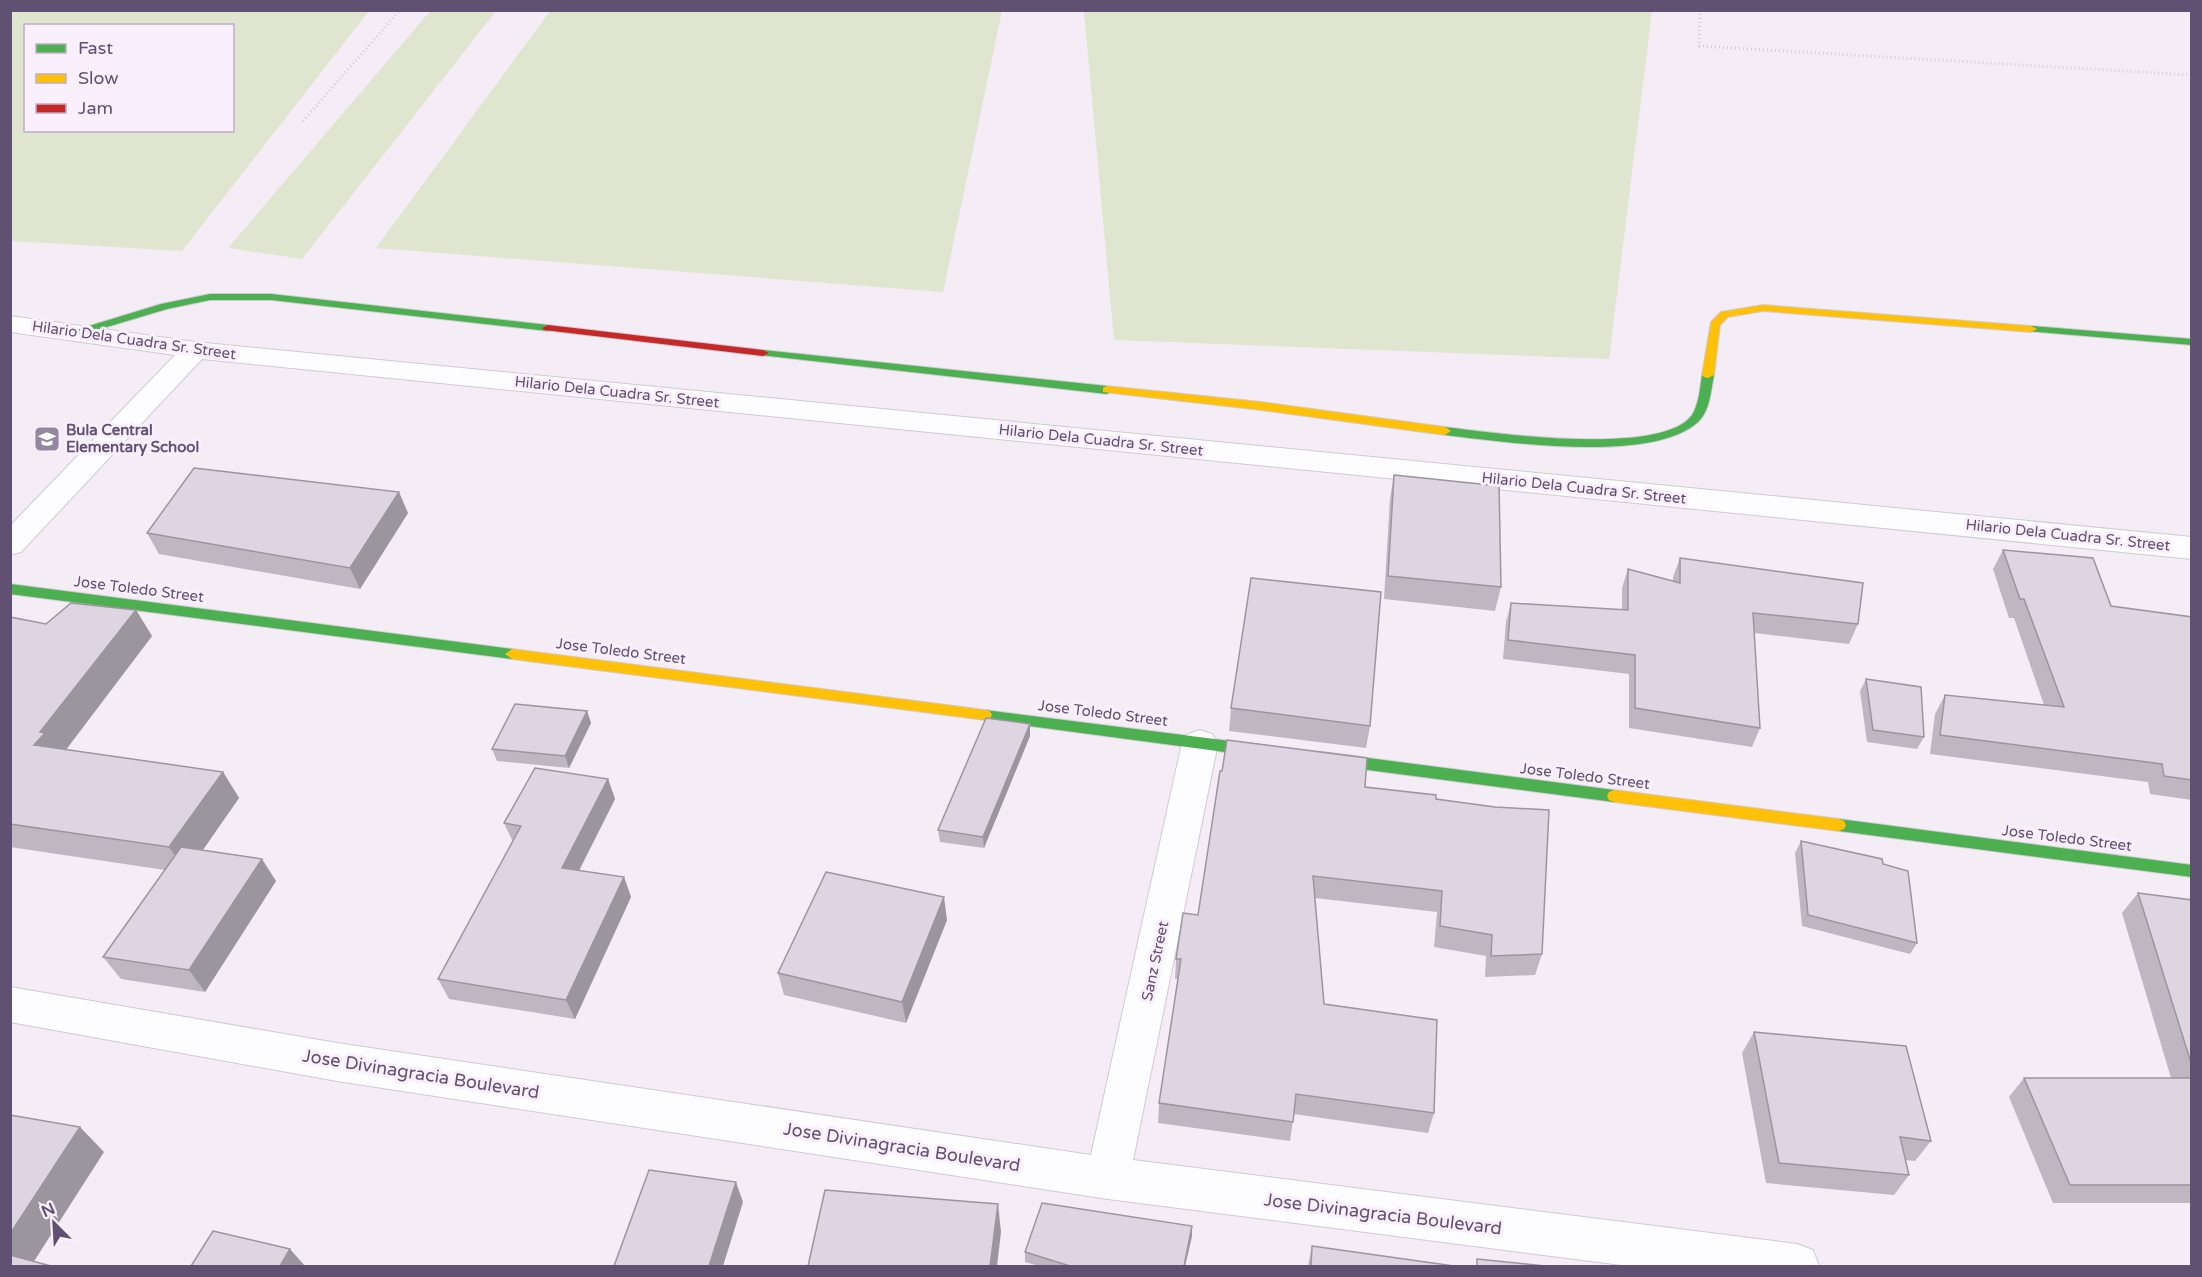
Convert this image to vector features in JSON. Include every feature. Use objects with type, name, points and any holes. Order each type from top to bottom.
[{"type":"street","points":[[80,332],[165,306],[210,297],[271,297],[978,377],[1261,406],[1532,442],[1628,441],[1669,436],[1695,420],[1704,400],[1715,324],[1725,314],[1744,310],[1763,308],[2192,342]]},
{"type":"street","name":"Hilario Dela Cuadra Sr. Street","points":[[10,324],[80,332],[195,350],[2192,548]]},
{"type":"street","points":[[10,545],[195,350]]},
{"type":"street","name":"Jose Toledo Street","points":[[10,589],[1282,753]]},
{"type":"street","name":"Sanz Street","points":[[1108,1179],[1200,742]]},
{"type":"street","name":"Jose Toledo Street","points":[[1306,756],[2192,871]]},
{"type":"street","name":"Jose Divinagracia Boulevard","points":[[10,1004],[337,1062],[1108,1179],[1797,1266]]},
{"type":"path","points":[[303,121],[346,69],[400,10]]},
{"type":"path","points":[[1700,10],[1699,46],[2192,75]]},
{"type":"shaded area","points":[[431,10],[496,11],[302,259],[228,248]]},
{"type":"shaded area","points":[[10,11],[369,11],[182,251],[11,241]]},
{"type":"shaded area","points":[[550,11],[1002,11],[943,292],[376,248]]},
{"type":"shaded area","points":[[1084,11],[1652,11],[1609,359],[1114,340]]},
{"type":"building","points":[[194,468],[399,492],[350,568],[147,533]]},
{"type":"building","points":[[1394,475],[1499,486],[1501,587],[1388,576]]},
{"type":"building","points":[[2003,550],[2093,558],[2111,606],[2192,617],[2192,780],[2164,776],[2162,764],[1940,735],[1945,695],[2064,707],[2024,599],[2020,599]]},
{"type":"building","points":[[1680,558],[1863,583],[1858,624],[1753,613],[1760,728],[1635,708],[1635,655],[1508,640],[1511,603],[1628,610],[1628,569],[1680,583]]},
{"type":"building","points":[[1251,578],[1381,592],[1370,726],[1231,708]]},
{"type":"building","points":[[71,603],[136,610],[40,732],[45,733],[34,745],[223,772],[169,847],[10,824],[10,617],[46,624]]},
{"type":"building","points":[[1866,679],[1921,687],[1924,737],[1873,730]]},
{"type":"building","points":[[515,704],[587,711],[565,756],[492,749]]},
{"type":"building","points":[[986,718],[1030,724],[983,837],[938,830]]},
{"type":"building","points":[[1227,740],[1367,758],[1365,787],[1436,795],[1436,799],[1495,807],[1549,810],[1542,954],[1491,956],[1492,935],[1440,926],[1442,891],[1313,876],[1324,1004],[1437,1020],[1434,1113],[1296,1094],[1293,1122],[1159,1103],[1181,959],[1176,959],[1183,913],[1198,915],[1220,771],[1222,771]]},
{"type":"building","points":[[535,768],[608,779],[562,868],[624,877],[566,1000],[438,979],[521,826],[504,823]]},
{"type":"building","points":[[1801,841],[1882,859],[1883,864],[1908,871],[1917,943],[1808,915]]},
{"type":"building","points":[[181,847],[262,859],[189,970],[103,957]]},
{"type":"building","points":[[826,872],[944,897],[902,1002],[778,973]]},
{"type":"building","points":[[2138,893],[2192,900],[2192,1066]]},
{"type":"building","points":[[1754,1032],[1906,1046],[1931,1141],[1900,1137],[1909,1175],[1779,1163]]},
{"type":"building","points":[[2024,1078],[2192,1078],[2192,1185],[2070,1185]]},
{"type":"building","points":[[10,1115],[80,1127],[10,1234]]},
{"type":"building","points":[[649,1170],[736,1182],[709,1266],[614,1266]]},
{"type":"building","points":[[825,1190],[998,1204],[990,1266],[808,1266]]},
{"type":"building","points":[[1042,1203],[1192,1226],[1184,1266],[1070,1266],[1025,1252]]},
{"type":"building","points":[[213,1231],[290,1249],[280,1266],[191,1266]]},
{"type":"building","points":[[1312,1246],[1454,1266],[1311,1266]]},
{"type":"building","points":[[10,1255],[51,1266],[10,1266]]},
{"type":"building","points":[[1477,1259],[1545,1266],[1477,1266]]},
{"type":"traffic: fast","points":[[80,332],[165,306],[210,297],[271,297],[548,328]]},
{"type":"traffic: fast","points":[[2031,329],[2192,342]]},
{"type":"traffic: fast","points":[[763,353],[1107,390]]},
{"type":"traffic: fast","points":[[1445,431],[1576,443],[1650,439],[1677,432],[1695,419],[1702,403],[1708,375]]},
{"type":"traffic: fast","points":[[10,589],[512,654]]},
{"type":"traffic: fast","points":[[985,715],[1270,752]]},
{"type":"traffic: fast","points":[[1322,758],[1614,796]]},
{"type":"traffic: fast","points":[[1839,825],[2192,871]]},
{"type":"traffic: slow","points":[[1708,375],[1715,324],[1725,314],[1763,308],[2031,329]]},
{"type":"traffic: slow","points":[[1107,390],[1261,406],[1445,431]]},
{"type":"traffic: slow","points":[[512,654],[985,715]]},
{"type":"traffic: slow","points":[[1614,796],[1839,825]]},
{"type":"traffic: jam","points":[[548,328],[763,353]]},
{"type":"place","name":"Bula Central Elementary School","points":[[47,439]]}]
